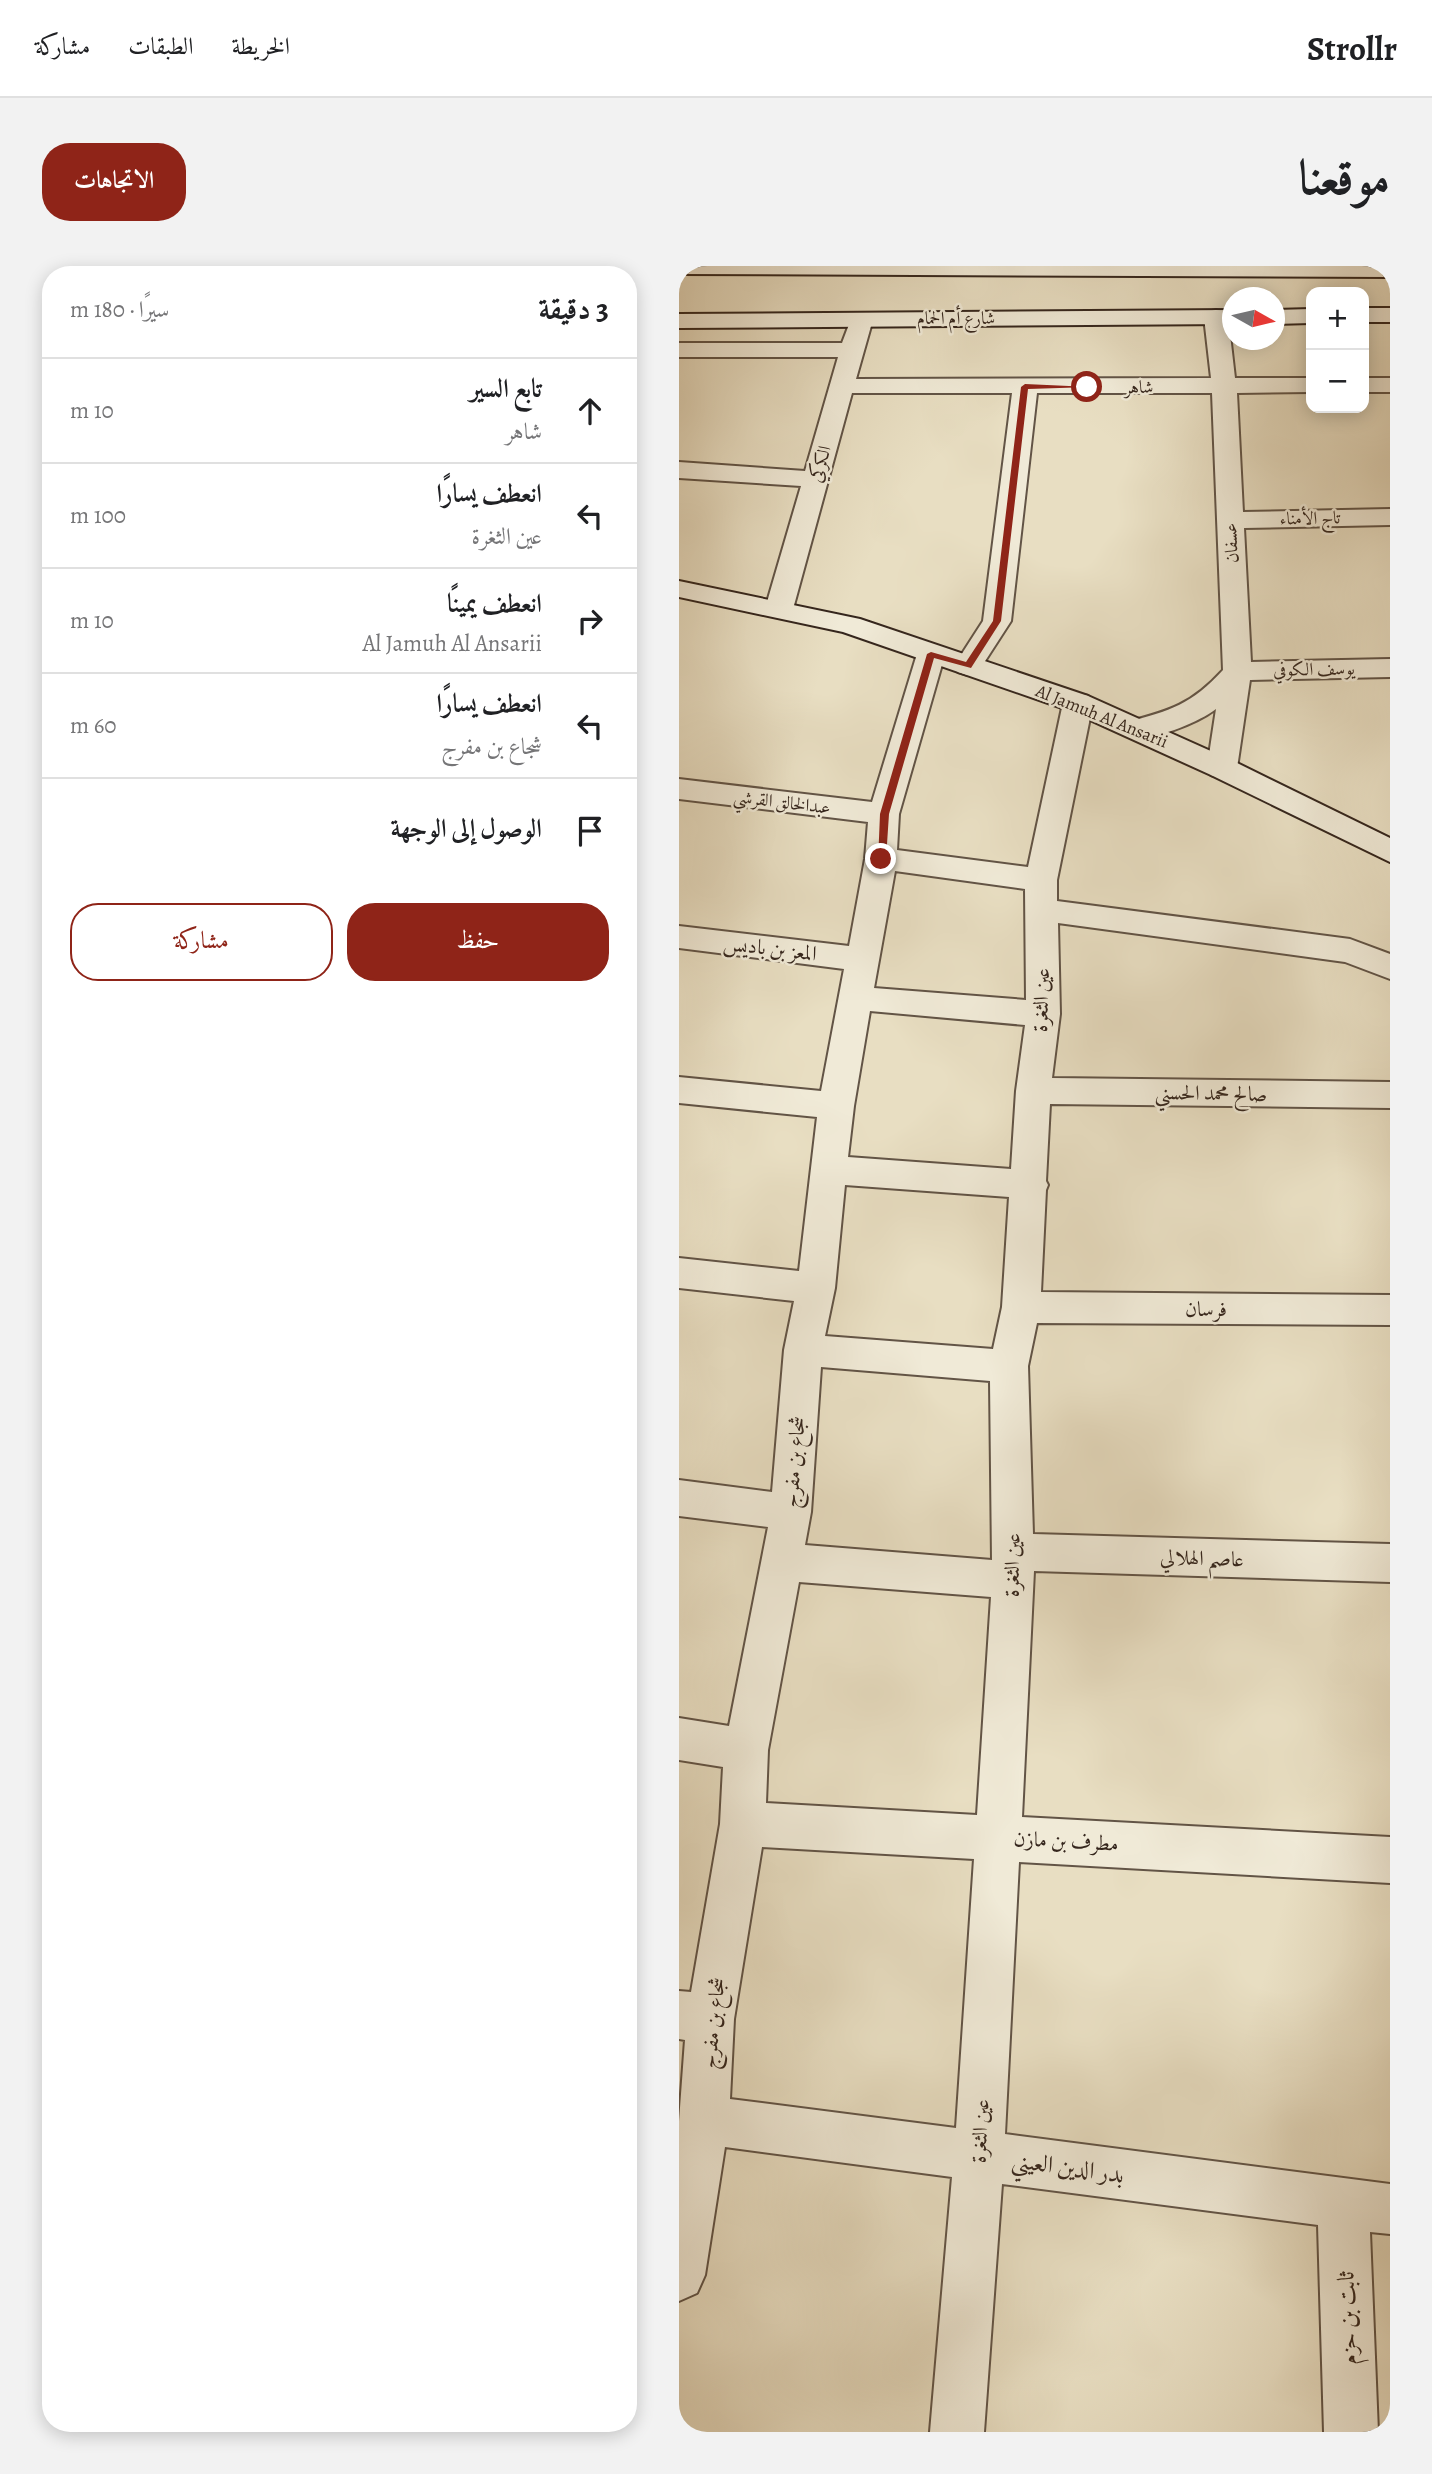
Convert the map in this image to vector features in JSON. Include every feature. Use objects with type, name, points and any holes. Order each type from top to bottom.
[{"type":"street","points":[[681,266],[1390,270]]},
{"type":"street","points":[[1369,315],[1390,315]]},
{"type":"street","points":[[1285,317],[1306,316]]},
{"type":"street","name":"شارع أم الحمام","points":[[679,321],[1222,317]]},
{"type":"street","name":"الكركي","points":[[779,609],[861,319]]},
{"type":"street","points":[[679,351],[852,350]]},
{"type":"street","name":"عسفان","points":[[1222,768],[1237,671],[1224,350]]},
{"type":"street","name":"شاهر","points":[[842,386],[1306,385]]},
{"type":"street","points":[[1369,385],[1390,385]]},
{"type":"street","points":[[968,666],[997,621],[1025,387]]},
{"type":"street","points":[[679,470],[815,479]]},
{"type":"street","name":"تاج الأمناء","points":[[1230,520],[1390,517]]},
{"type":"street","name":"Al Jamuh Al Ansarii","points":[[679,589],[850,625],[1078,702],[1222,768],[1390,851]]},
{"type":"street","name":"شجاع بن مفرج","points":[[679,2275],[704,2120],[695,2017],[743,1824],[746,1750],[791,1512],[803,1350],[816,1288],[836,1106],[881,859],[884,814],[931,654]]},
{"type":"street","name":"يوسف الكوفي","points":[[1237,671],[1390,668]]},
{"type":"street","points":[[1137,729],[1196,712],[1219,693],[1237,671]]},
{"type":"street","name":"عين الثغرة","points":[[957,2432],[979,2155],[1013,1566],[1009,1366],[1021,1307],[1030,1185],[1033,1091],[1044,1014],[1042,895],[1078,702]]},
{"type":"street","name":"عبدالخالق القرشي","points":[[679,789],[884,814]]},
{"type":"street","points":[[881,859],[1042,895],[1350,951],[1390,967]]},
{"type":"street","name":"المعز بن باديس","points":[[679,937],[861,959]]},
{"type":"street","points":[[854,998],[1044,1014]]},
{"type":"street","points":[[679,1090],[836,1106]]},
{"type":"street","name":"صالح محمد الحسني","points":[[1033,1091],[1390,1095]]},
{"type":"street","points":[[831,1170],[1030,1185]]},
{"type":"street","points":[[679,1273],[816,1288]]},
{"type":"street","name":"فرسان","points":[[1021,1307],[1390,1310]]},
{"type":"street","points":[[803,1350],[1009,1366]]},
{"type":"street","points":[[679,1498],[791,1512]]},
{"type":"street","name":"عاصم الهلالي","points":[[781,1562],[1013,1566],[1390,1563]]},
{"type":"street","points":[[679,1740],[746,1750]]},
{"type":"street","name":"مطرف بن مازن","points":[[743,1824],[997,1836],[1390,1860]]},
{"type":"street","name":"بدر الدين العيني","points":[[704,2120],[1366,2207]]},
{"type":"street","name":"ثابت بن حزم","points":[[1351,2432],[1366,2207]]},
{"type":"route","points":[[881,859],[884,814],[931,654],[968,666],[997,621],[1025,387],[1087,387]]}]
